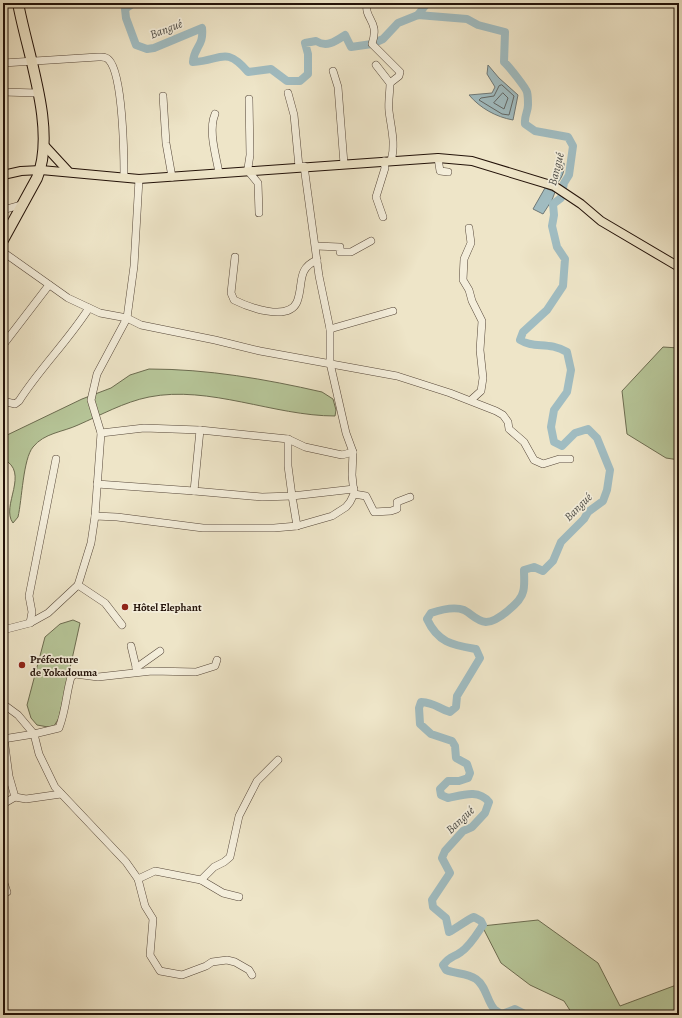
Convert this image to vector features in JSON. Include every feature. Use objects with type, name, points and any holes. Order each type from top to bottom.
[{"type":"highway","points":[[3,240],[24,204],[41,170],[44,146],[38,93],[18,3]]},
{"type":"main road","points":[[44,146],[68,171]]},
{"type":"main road","points":[[3,175],[21,171],[41,170],[68,171],[139,179],[249,172],[302,166],[438,158],[472,161],[554,186],[581,204],[601,221],[679,268]]},
{"type":"street","points":[[367,3],[366,10],[374,25],[375,35],[372,44],[400,72],[399,76],[390,83]]},
{"type":"street","points":[[3,63],[32,63],[98,57],[106,57],[110,60],[117,78],[121,106],[124,177]]},
{"type":"street","points":[[376,65],[390,83],[389,110],[394,153],[387,161],[376,197],[383,217]]},
{"type":"street","points":[[332,71],[338,87],[344,164]]},
{"type":"street","points":[[3,92],[38,93]]},
{"type":"street","points":[[95,516],[117,517],[215,529],[297,526],[339,512],[346,507],[354,491],[353,452],[346,433],[330,363],[330,330],[317,260],[316,246],[294,115],[288,93]]},
{"type":"street","points":[[163,96],[166,143],[172,177]]},
{"type":"street","points":[[249,99],[249,172],[258,183],[259,213]]},
{"type":"street","points":[[215,114],[213,141],[219,173]]},
{"type":"street","points":[[438,158],[440,171],[448,172]]},
{"type":"street","points":[[3,629],[30,623],[48,613],[78,585],[91,544],[95,516],[101,433],[91,400],[97,374],[127,318],[134,266],[139,179]]},
{"type":"street","points":[[3,210],[24,204]]},
{"type":"street","points":[[469,228],[471,243],[464,259],[463,280],[469,290],[472,301],[482,321],[480,350],[483,378],[481,391],[471,400]]},
{"type":"street","points":[[316,246],[340,247],[340,252],[351,252],[371,241]]},
{"type":"street","points":[[3,252],[68,298],[100,313],[127,318],[141,325],[309,361],[330,363],[397,376],[471,400],[496,410],[503,415],[508,422],[509,429],[524,442],[534,460],[543,464],[570,459]]},
{"type":"street","points":[[235,257],[231,293],[234,300],[257,310],[273,312],[287,311],[296,304],[303,273],[307,265],[317,260]]},
{"type":"street","points":[[3,345],[49,285]]},
{"type":"street","points":[[3,401],[15,404],[19,401],[40,370],[89,308]]},
{"type":"street","points":[[330,330],[393,311]]},
{"type":"street","points":[[101,433],[144,428],[200,430],[288,439],[305,447],[342,456],[353,452]]},
{"type":"street","points":[[194,491],[200,430]]},
{"type":"street","points":[[288,439],[288,466],[297,526]]},
{"type":"street","points":[[30,623],[32,612],[29,596],[56,459]]},
{"type":"street","points":[[97,484],[262,497],[354,491],[366,496],[374,512],[391,512],[397,509],[397,502],[410,497]]},
{"type":"street","points":[[78,585],[105,602],[122,625]]},
{"type":"street","points":[[131,646],[136,670]]},
{"type":"street","points":[[136,670],[160,651]]},
{"type":"street","points":[[15,797],[9,776],[3,736],[34,734],[59,728],[66,711],[67,692],[71,676],[75,674],[98,676],[136,670],[196,672],[215,666],[217,660]]},
{"type":"street","points":[[3,704],[18,715],[34,734],[38,754],[61,794],[126,862],[138,879],[145,906],[153,919],[150,955],[160,971],[182,974],[206,966],[212,962],[227,960],[235,962],[249,970],[252,975]]},
{"type":"street","points":[[201,880],[214,867],[230,857],[238,816],[257,781],[278,760]]},
{"type":"street","points":[[3,804],[15,797],[26,799],[61,794]]},
{"type":"street","points":[[138,879],[155,871],[201,880],[223,893],[240,897]]},
{"type":"street","points":[[3,880],[7,892]]},
{"type":"green space","points":[[663,347],[679,348],[679,460],[666,458],[627,434],[622,391]]},
{"type":"green space","points":[[149,369],[171,369],[215,373],[279,383],[322,392],[333,399],[336,410],[335,416],[312,415],[195,395],[172,394],[140,399],[54,433],[37,442],[33,447],[27,461],[18,517],[13,523],[10,516],[10,508],[15,472],[11,465],[3,459],[3,437],[82,399],[111,388],[130,375]]},
{"type":"green space","points":[[73,620],[80,623],[59,718],[54,726],[48,727],[37,725],[31,718],[27,705],[45,637],[60,624]]},
{"type":"green space","points":[[538,920],[598,963],[620,1006],[679,984],[679,1015],[573,1015],[564,1001],[530,985],[501,963],[482,926]]},
{"type":"water","points":[[488,65],[499,78],[518,95],[513,120],[500,117],[489,111],[478,104],[469,95],[492,93],[495,87],[487,74]]},
{"type":"water","points":[[557,163],[564,163],[564,170],[555,186],[550,184]]},
{"type":"water","points":[[545,188],[555,192],[543,214],[533,209]]},
{"type":"waterway","name":"Bangué","points":[[134,3],[125,9],[126,18],[136,45],[147,49],[154,48],[202,28],[202,39],[195,53],[193,62],[222,56],[228,57],[234,59],[248,72],[271,69],[287,81],[300,81],[308,74],[308,54],[305,43],[316,41],[328,44],[345,35],[351,47],[372,44],[383,39],[398,23],[418,15],[467,19],[478,25],[505,32],[504,62],[524,86],[527,92],[528,105],[525,124],[535,131],[568,137],[573,146],[569,175],[564,183],[561,198],[553,204],[554,215],[552,226],[557,247],[565,259],[563,286],[547,310],[523,332],[520,340],[525,343],[554,347],[567,352],[571,370],[567,392],[554,410],[551,427],[554,442],[562,446],[575,433],[588,429],[597,438],[610,470],[607,490],[603,501],[588,512],[584,519],[561,542],[553,561],[543,571],[534,567],[524,570],[523,592],[518,601],[508,611],[496,619],[486,622],[479,620],[464,610],[456,608],[431,613],[427,619],[431,627],[441,638],[453,644],[476,649],[480,658],[457,696],[456,707],[450,712],[421,702],[419,708],[420,724],[431,734],[452,741],[455,746],[456,758],[467,764],[470,773],[468,778],[459,781],[448,781],[440,789],[441,795],[448,798],[475,794],[480,795],[489,802],[485,813],[472,827],[463,831],[445,851],[442,858],[450,873],[432,900],[433,907],[446,918],[449,932],[474,917],[481,921],[483,925],[467,947],[443,965],[446,970],[476,979],[482,986],[492,1006],[498,1012],[502,1014],[515,1009],[527,1015]]},
{"type":"waterway","points":[[418,15],[427,3]]},
{"type":"place","name":"Hôtel Elephant","points":[[125,607]]},
{"type":"place","name":"Préfecture de Yokadouma","points":[[22,665]]}]
